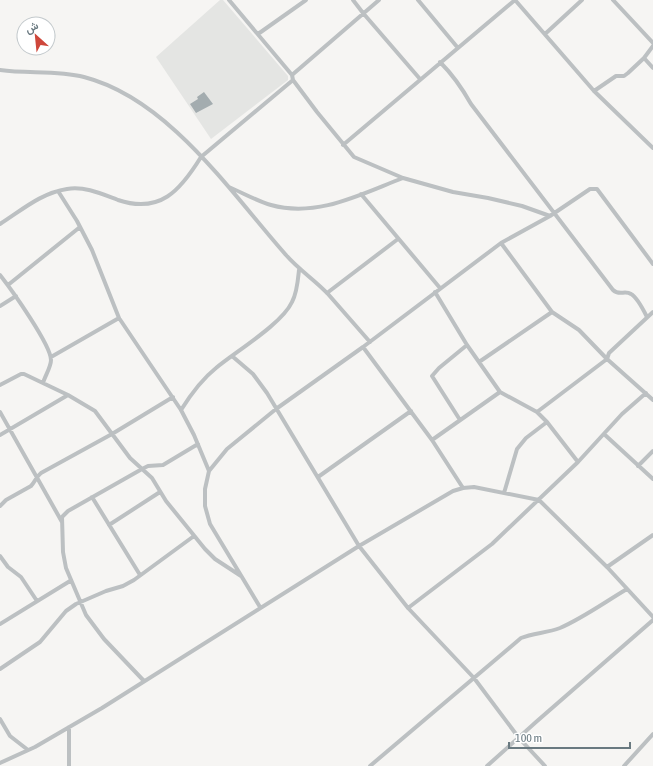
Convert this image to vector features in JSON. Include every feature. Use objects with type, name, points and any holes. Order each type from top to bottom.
[{"type":"street","points":[[229,0],[292,75],[293,80],[317,112],[354,157],[403,178],[453,192],[522,206],[550,216]]},
{"type":"street","points":[[258,34],[306,0]]},
{"type":"street","points":[[353,0],[420,79]]},
{"type":"street","points":[[292,75],[379,0]]},
{"type":"street","points":[[418,0],[458,48]]},
{"type":"street","points":[[343,145],[515,0],[594,91],[653,148]]},
{"type":"street","points":[[545,34],[582,0]]},
{"type":"street","points":[[594,91],[616,76],[624,76],[628,73],[644,58],[653,44],[613,0]]},
{"type":"street","points":[[644,58],[653,68]]},
{"type":"street","points":[[440,62],[462,87],[471,104],[613,290],[618,293],[630,293],[634,296],[647,317]]},
{"type":"street","points":[[0,70],[61,73],[84,77],[101,83],[142,104],[178,134],[201,157],[228,186],[299,270],[327,293],[370,342]]},
{"type":"street","points":[[0,224],[38,198],[68,188],[84,189],[134,204],[153,204],[165,199],[174,192],[192,171],[201,157],[293,80]]},
{"type":"street","points":[[228,186],[271,205],[302,210],[325,207],[403,178]]},
{"type":"street","points":[[260,607],[210,524],[205,506],[205,489],[209,470],[227,449],[276,409],[370,342],[501,243],[550,216],[590,189],[597,189],[653,264]]},
{"type":"street","points":[[58,191],[92,250],[119,318],[181,410],[209,470]]},
{"type":"street","points":[[361,194],[440,288]]},
{"type":"street","points":[[8,285],[80,227]]},
{"type":"street","points":[[327,293],[398,238]]},
{"type":"street","points":[[501,243],[552,312],[579,330],[607,359],[653,400]]},
{"type":"street","points":[[181,410],[194,389],[201,381],[215,368],[274,323],[287,311],[292,302],[299,270]]},
{"type":"street","points":[[0,275],[16,296],[48,348],[51,357],[50,364],[42,383]]},
{"type":"street","points":[[435,292],[467,345],[500,392],[537,412],[547,422],[578,462]]},
{"type":"street","points":[[0,306],[16,296]]},
{"type":"street","points":[[479,362],[552,312]]},
{"type":"street","points":[[537,412],[607,359],[608,353],[653,312]]},
{"type":"street","points":[[51,357],[119,318]]},
{"type":"street","points":[[460,420],[432,376],[439,368],[467,345]]},
{"type":"street","points":[[363,347],[432,440],[463,488]]},
{"type":"street","points":[[232,356],[253,374],[261,384],[359,546],[408,608],[474,678],[519,738],[545,766]]},
{"type":"street","points":[[0,385],[21,374],[24,374],[68,395],[95,411],[130,458],[152,478],[179,519],[205,549],[215,559],[242,576]]},
{"type":"street","points":[[432,440],[500,392]]},
{"type":"street","points":[[408,608],[492,544],[578,462],[630,406],[646,393]]},
{"type":"street","points":[[0,435],[68,395]]},
{"type":"street","points":[[0,506],[6,500],[31,486],[37,476],[112,434],[173,397]]},
{"type":"street","points":[[0,412],[62,522]]},
{"type":"street","points":[[318,477],[411,412]]},
{"type":"street","points":[[504,493],[517,450],[521,443],[547,422]]},
{"type":"street","points":[[604,434],[653,479]]},
{"type":"street","points":[[144,681],[104,639],[86,615],[70,581],[64,561],[62,522],[64,514],[142,468],[163,465],[198,444]]},
{"type":"street","points":[[638,466],[653,451]]},
{"type":"street","points":[[0,763],[69,728],[260,607],[359,546],[453,491],[474,487],[539,500],[607,567],[653,619],[487,766]]},
{"type":"street","points":[[109,525],[160,492]]},
{"type":"street","points":[[92,497],[140,575]]},
{"type":"street","points":[[607,567],[653,535]]},
{"type":"street","points":[[0,669],[40,642],[66,611],[80,602],[106,591],[123,586],[194,536]]},
{"type":"street","points":[[0,556],[8,567],[21,577],[38,601]]},
{"type":"street","points":[[0,624],[70,581]]},
{"type":"street","points":[[370,766],[521,638],[559,628],[628,589]]},
{"type":"street","points":[[0,719],[10,736],[28,750]]},
{"type":"street","points":[[69,728],[69,766]]},
{"type":"street","points":[[624,766],[653,734]]},
{"type":"shaded area","points":[[220,0],[223,0],[288,76],[288,80],[211,139],[156,57]]},
{"type":"building","points":[[204,92],[213,104],[196,113],[190,104],[198,99],[197,97]]}]
